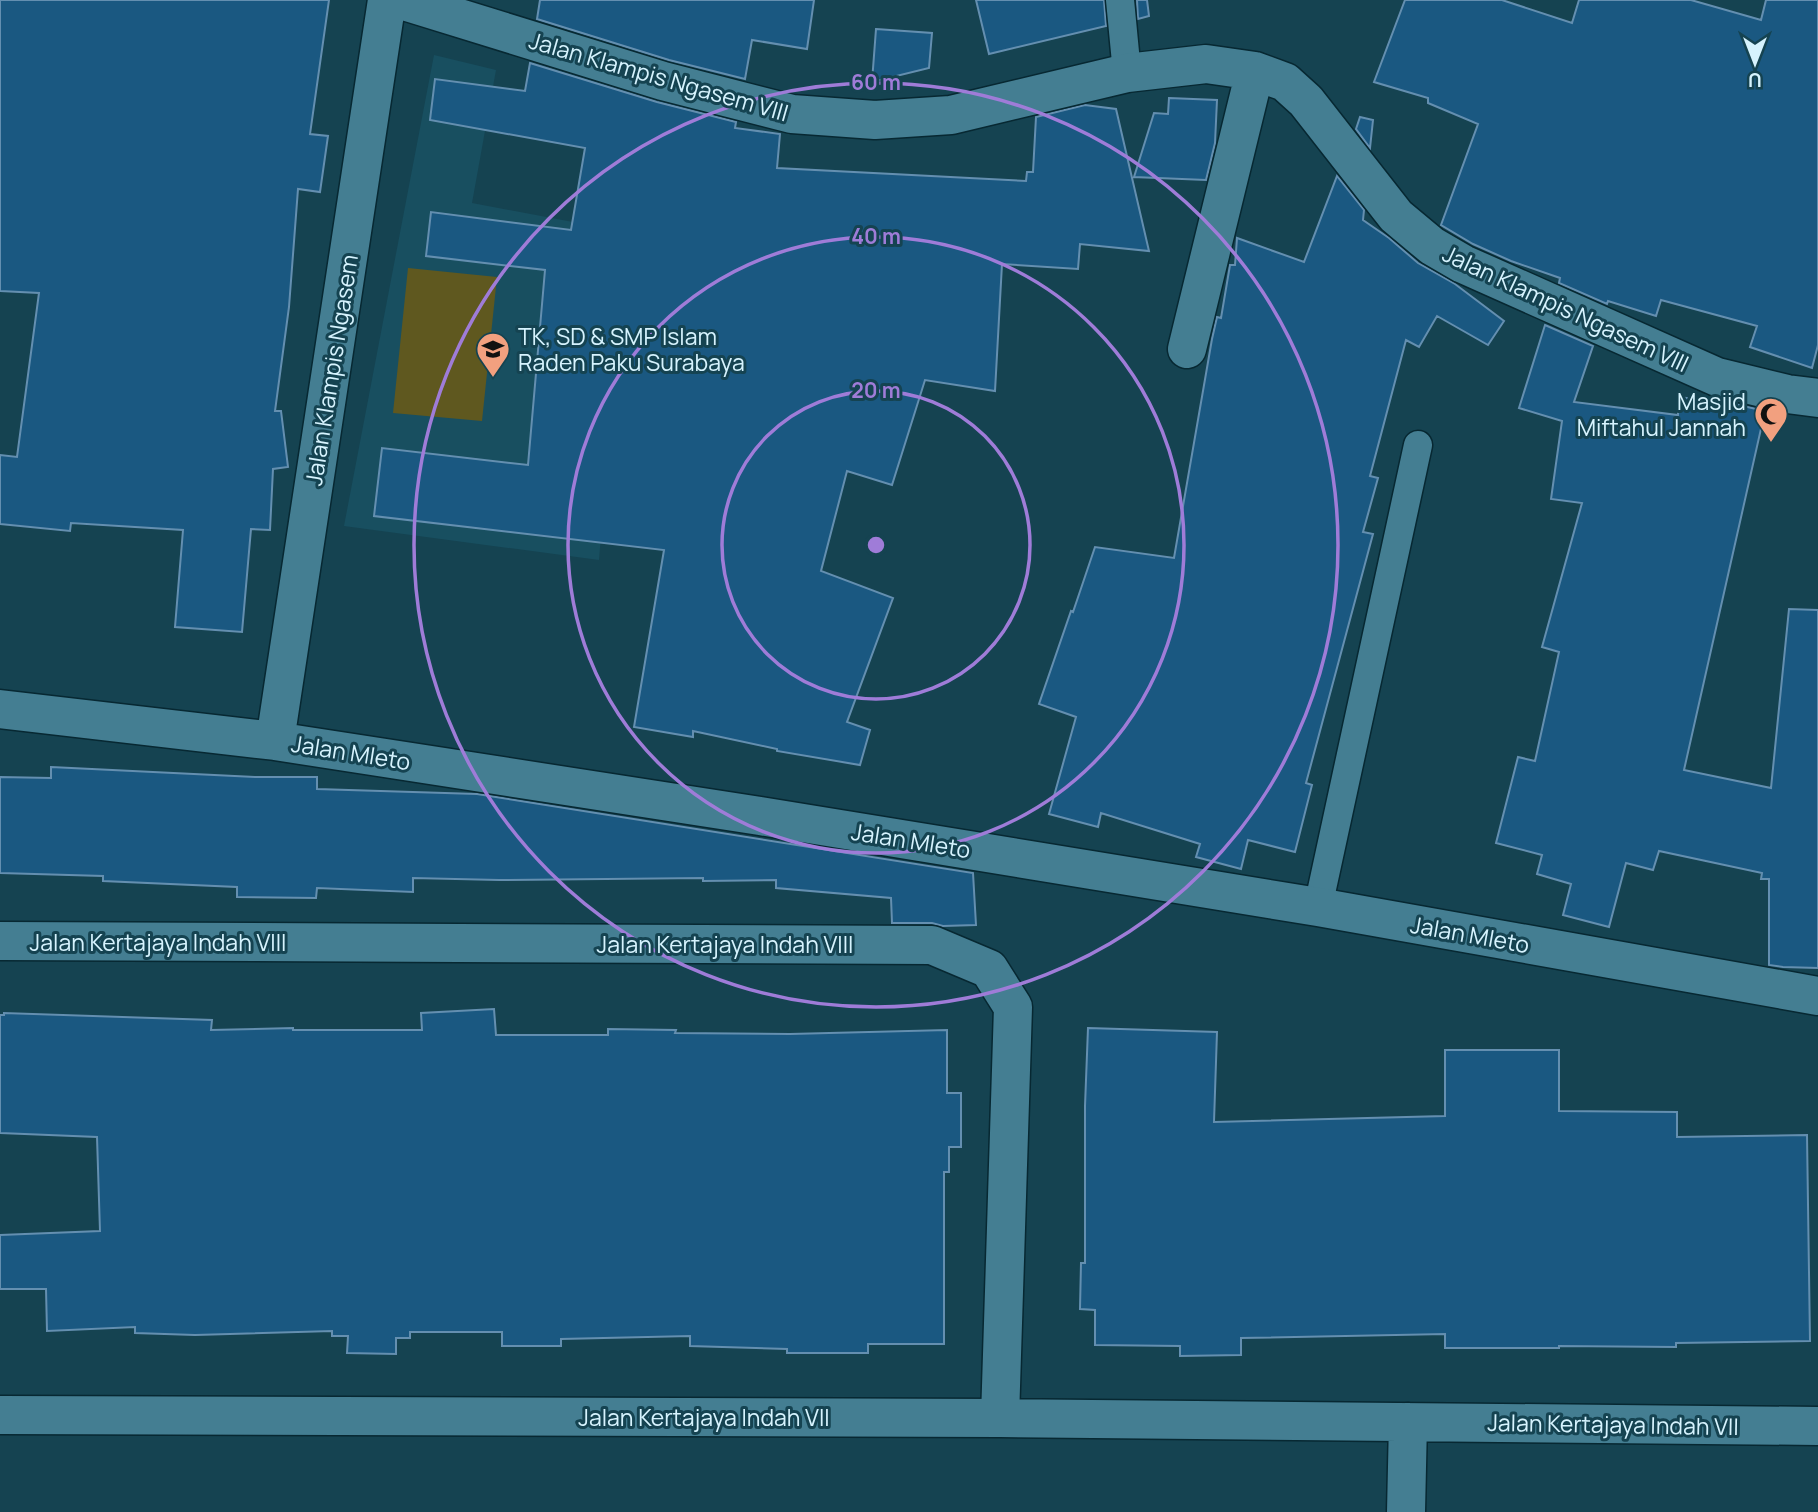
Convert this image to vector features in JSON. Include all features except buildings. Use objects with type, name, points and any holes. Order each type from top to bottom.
[{"type":"street","name":"Jalan Klampis Ngasem","points":[[275,741],[387,0]]},
{"type":"street","name":"Jalan Klampis Ngasem VIII","points":[[401,0],[663,81],[792,114],[876,120],[951,115],[1127,73],[1206,64],[1255,71],[1285,82],[1306,101],[1396,216],[1432,247],[1462,264],[1717,377],[1787,394],[1818,398]]},
{"type":"street","points":[[1187,349],[1255,71]]},
{"type":"street","name":"Jalan Mleto","points":[[0,709],[275,741],[760,816],[1318,907],[1818,996]]},
{"type":"street","name":"Jalan Kertajaya Indah VIII","points":[[0,941],[932,945],[989,969],[1013,1007],[1000,1418]]},
{"type":"street","name":"Jalan Kertajaya Indah VII","points":[[0,1415],[1000,1418],[1818,1426]]},
{"type":"street","points":[[1406,1512],[1408,1422]]},
{"type":"lane","points":[[1120,0],[1127,73]]},
{"type":"lane","points":[[1318,907],[1418,445]]},
{"type":"shaded area","name":"TK, SD & SMP Islam Raden Paku Surabaya","points":[[434,55],[496,70],[472,203],[626,232],[599,560],[344,526]]},
{"type":"shaded area","points":[[408,268],[497,277],[482,421],[393,413]]},
{"type":"place","name":"TK, SD & SMP Islam Raden Paku Surabaya","points":[[493,379]]},
{"type":"place","name":"Masjid Miftahul Jannah","points":[[1771,444]]}]
